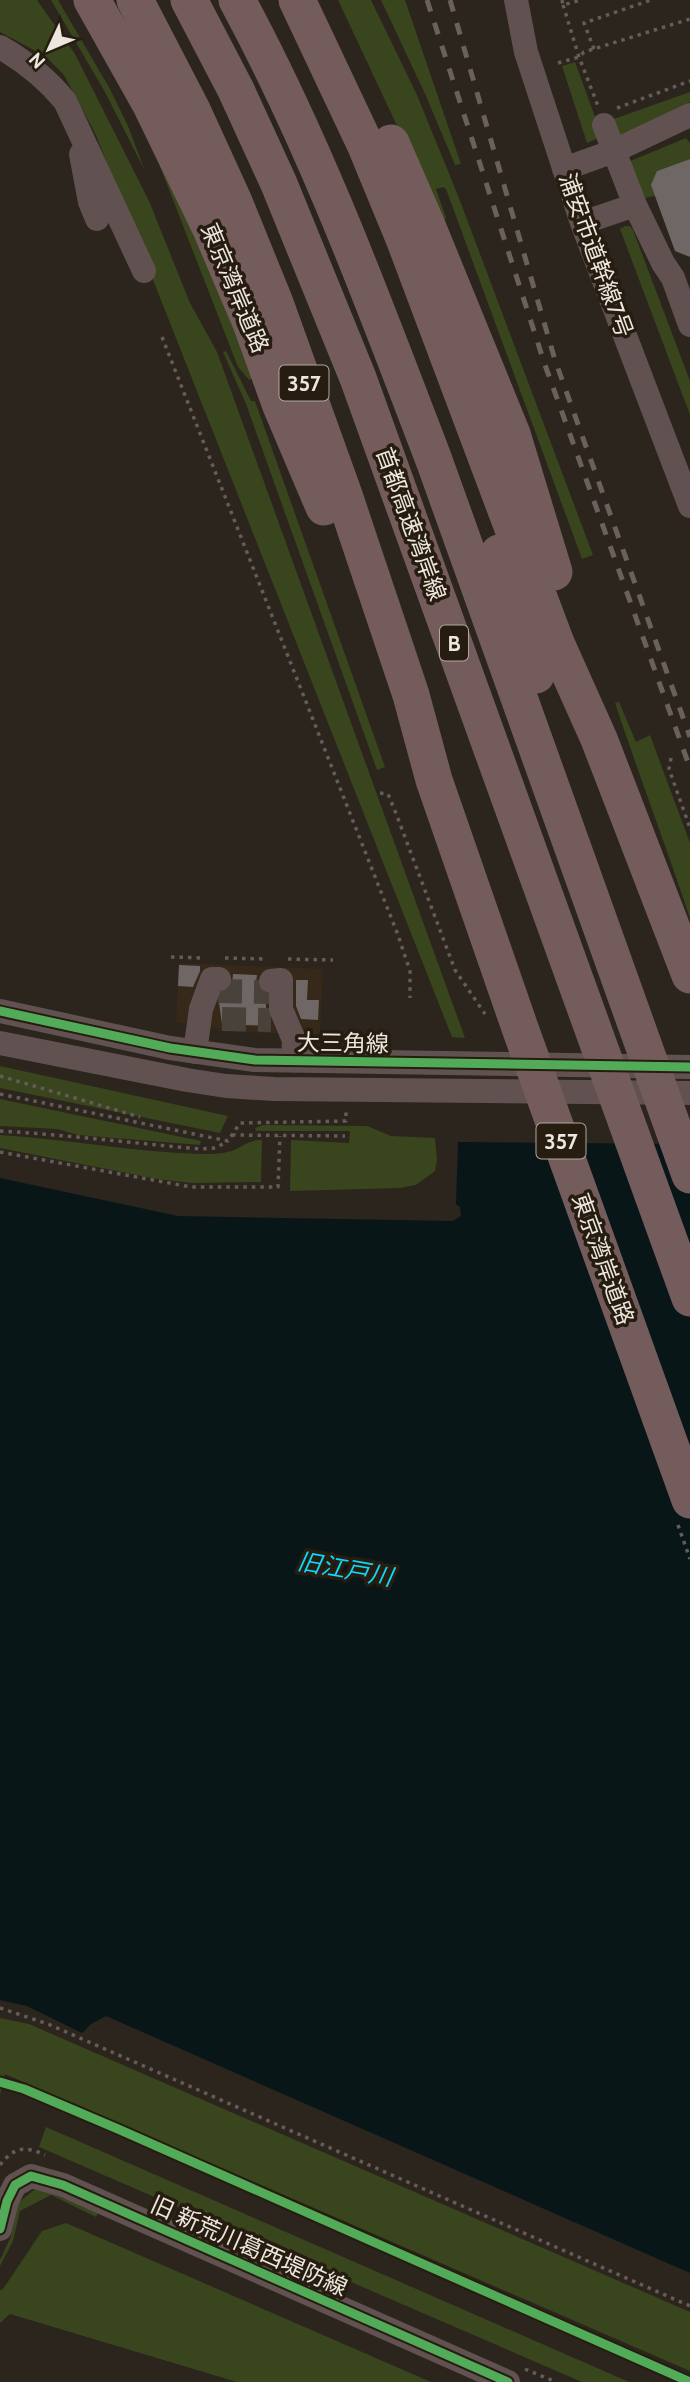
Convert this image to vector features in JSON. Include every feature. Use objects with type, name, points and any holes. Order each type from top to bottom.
[{"type":"highway","points":[[76,0],[116,41]]},
{"type":"highway","name":"東京湾岸道路","points":[[92,0],[151,105],[211,229],[322,501],[395,700],[434,780]]},
{"type":"highway","name":"東京湾岸道路","points":[[135,0],[192,110],[234,202],[275,303],[344,495],[411,695],[434,780],[690,1500]]},
{"type":"highway","name":"首都高速湾岸線","points":[[188,0],[236,90],[279,184],[358,378],[690,1298]]},
{"type":"highway","name":"首都高速湾岸線","points":[[237,0],[274,69],[359,265],[435,463],[690,1175]]},
{"type":"highway","points":[[298,0],[320,89],[387,252],[464,453],[498,552],[562,770],[576,859]]},
{"type":"highway","points":[[298,0],[365,144],[405,241],[556,643],[598,738],[690,975]]},
{"type":"highway","points":[[325,0],[402,167],[516,446],[573,637],[598,738]]},
{"type":"street","name":"浦安市道幹線7号","points":[[516,0],[526,52],[582,223],[690,506]]},
{"type":"street","points":[[0,47],[50,82],[65,101],[75,119],[111,221],[137,274]]},
{"type":"street","points":[[605,116],[614,151],[635,205],[673,278],[690,325]]},
{"type":"street","points":[[564,169],[688,121]]},
{"type":"street","points":[[582,223],[635,205]]},
{"type":"street","points":[[195,1052],[214,992]]},
{"type":"street","points":[[276,1003],[294,1040],[293,1061]]},
{"type":"street","name":"大三角線","points":[[0,1011],[195,1052],[255,1060],[690,1067]]},
{"type":"street","name":"大三角線","points":[[0,1043],[226,1086],[274,1089],[690,1093]]},
{"type":"street","name":"旧 新荒川葛西堤防線","points":[[0,2229],[7,2201],[15,2185],[31,2176],[63,2185],[508,2382]]},
{"type":"path","points":[[581,0],[562,3],[579,57],[605,116],[690,81]]},
{"type":"path","points":[[594,49],[584,23],[651,0]]},
{"type":"path","points":[[558,63],[579,57],[584,52],[690,19]]},
{"type":"path","points":[[162,337],[398,935],[410,971],[410,998]]},
{"type":"path","points":[[671,758],[669,769],[690,828]]},
{"type":"path","points":[[380,793],[388,794],[397,816]]},
{"type":"path","points":[[171,957],[214,992],[333,960]]},
{"type":"path","points":[[0,1076],[141,1117]]},
{"type":"path","points":[[0,1094],[228,1141]]},
{"type":"path","points":[[0,1131],[59,1134],[80,1139],[200,1149],[216,1148],[228,1141],[240,1123],[346,1121],[346,1107]]},
{"type":"path","points":[[232,1135],[345,1136]]},
{"type":"path","points":[[0,1152],[191,1187],[278,1187],[280,1136]]},
{"type":"path","points":[[0,2008],[48,2024],[690,2306]]},
{"type":"path","points":[[0,2082],[24,2089],[118,2129],[690,2382]]},
{"type":"shaded area","points":[[179,963],[323,969],[320,1035],[239,1032],[176,1022]]},
{"type":"green space","points":[[0,0],[37,0],[75,54],[149,201],[190,303],[217,352],[465,1038],[452,1037],[95,133],[64,75],[45,56],[0,32]]},
{"type":"green space","points":[[51,0],[58,0],[110,89],[145,171],[105,92]]},
{"type":"green space","points":[[338,0],[371,0],[417,95],[459,198],[593,555],[582,559],[446,189],[436,189],[446,218],[441,225]]},
{"type":"green space","points":[[381,0],[405,0],[461,164],[455,165]]},
{"type":"green space","points":[[575,62],[602,136],[587,143],[562,66]]},
{"type":"green space","points":[[690,92],[690,102],[623,135],[616,134],[611,120]]},
{"type":"green space","points":[[140,115],[168,167],[256,377],[249,380],[238,367]]},
{"type":"green space","points":[[686,138],[690,143],[690,159],[657,171],[655,196],[645,198],[628,162]]},
{"type":"green space","points":[[630,226],[633,230],[690,381],[690,415],[620,229]]},
{"type":"green space","points":[[226,351],[251,401],[255,401],[385,767],[377,770],[246,404],[223,352]]},
{"type":"green space","points":[[619,702],[636,742],[650,735],[690,843],[690,918],[615,703]]},
{"type":"green space","points":[[0,1066],[228,1116],[220,1133],[0,1088]]},
{"type":"green space","points":[[0,1099],[201,1141],[200,1145],[78,1135],[57,1129],[0,1126]]},
{"type":"green space","points":[[263,1125],[367,1126],[391,1136],[435,1138],[435,1171],[416,1185],[400,1188],[290,1191],[291,1140],[349,1143],[350,1131],[256,1131],[255,1128]]},
{"type":"green space","points":[[0,1135],[200,1154],[224,1153],[251,1141],[262,1140],[261,1182],[192,1183],[157,1179],[0,1148]]},
{"type":"green space","points":[[0,2018],[29,2024],[690,2312],[690,2371],[5,2074],[0,2095]]},
{"type":"green space","points":[[46,2127],[629,2382],[582,2382],[39,2147]]},
{"type":"green space","points":[[34,2190],[43,2190],[98,2213],[96,2217],[51,2195],[20,2211],[13,2241],[0,2266],[11,2236],[18,2203]]},
{"type":"green space","points":[[66,2223],[431,2382],[237,2382],[10,2314],[0,2323],[0,2290],[42,2231]]},
{"type":"water","name":"旧江戸川","points":[[458,1142],[690,1144],[690,2273],[106,2016],[91,2024],[82,2033],[27,2006],[0,2000],[0,1178],[178,1216],[453,1221],[461,1216],[460,1207],[456,1204]]},
{"type":"building","points":[[690,159],[690,257],[675,251],[651,185],[657,171]]},
{"type":"building","points":[[179,965],[200,966],[193,987],[178,986]]},
{"type":"building","points":[[233,974],[257,975],[259,989],[266,995],[266,1010],[271,1026],[222,1024],[219,1003],[223,993],[232,986]]},
{"type":"building","points":[[296,980],[308,980],[307,1000],[319,1000],[318,1020],[301,1019],[296,1006]]},
{"type":"tunnel","points":[[218,991],[271,992]]},
{"type":"tunnel","points":[[222,1019],[271,1020]]},
{"type":"railway","points":[[427,0],[545,365],[690,768]]},
{"type":"railway","points":[[450,0],[555,360],[690,737]]},
{"type":"cycle path","points":[[0,1011],[170,1048],[255,1060],[690,1067]]},
{"type":"cycle path","points":[[0,2082],[24,2089],[118,2129],[690,2382]]},
{"type":"cycle path","points":[[0,2229],[7,2201],[15,2185],[31,2176],[63,2185],[508,2382]]}]
